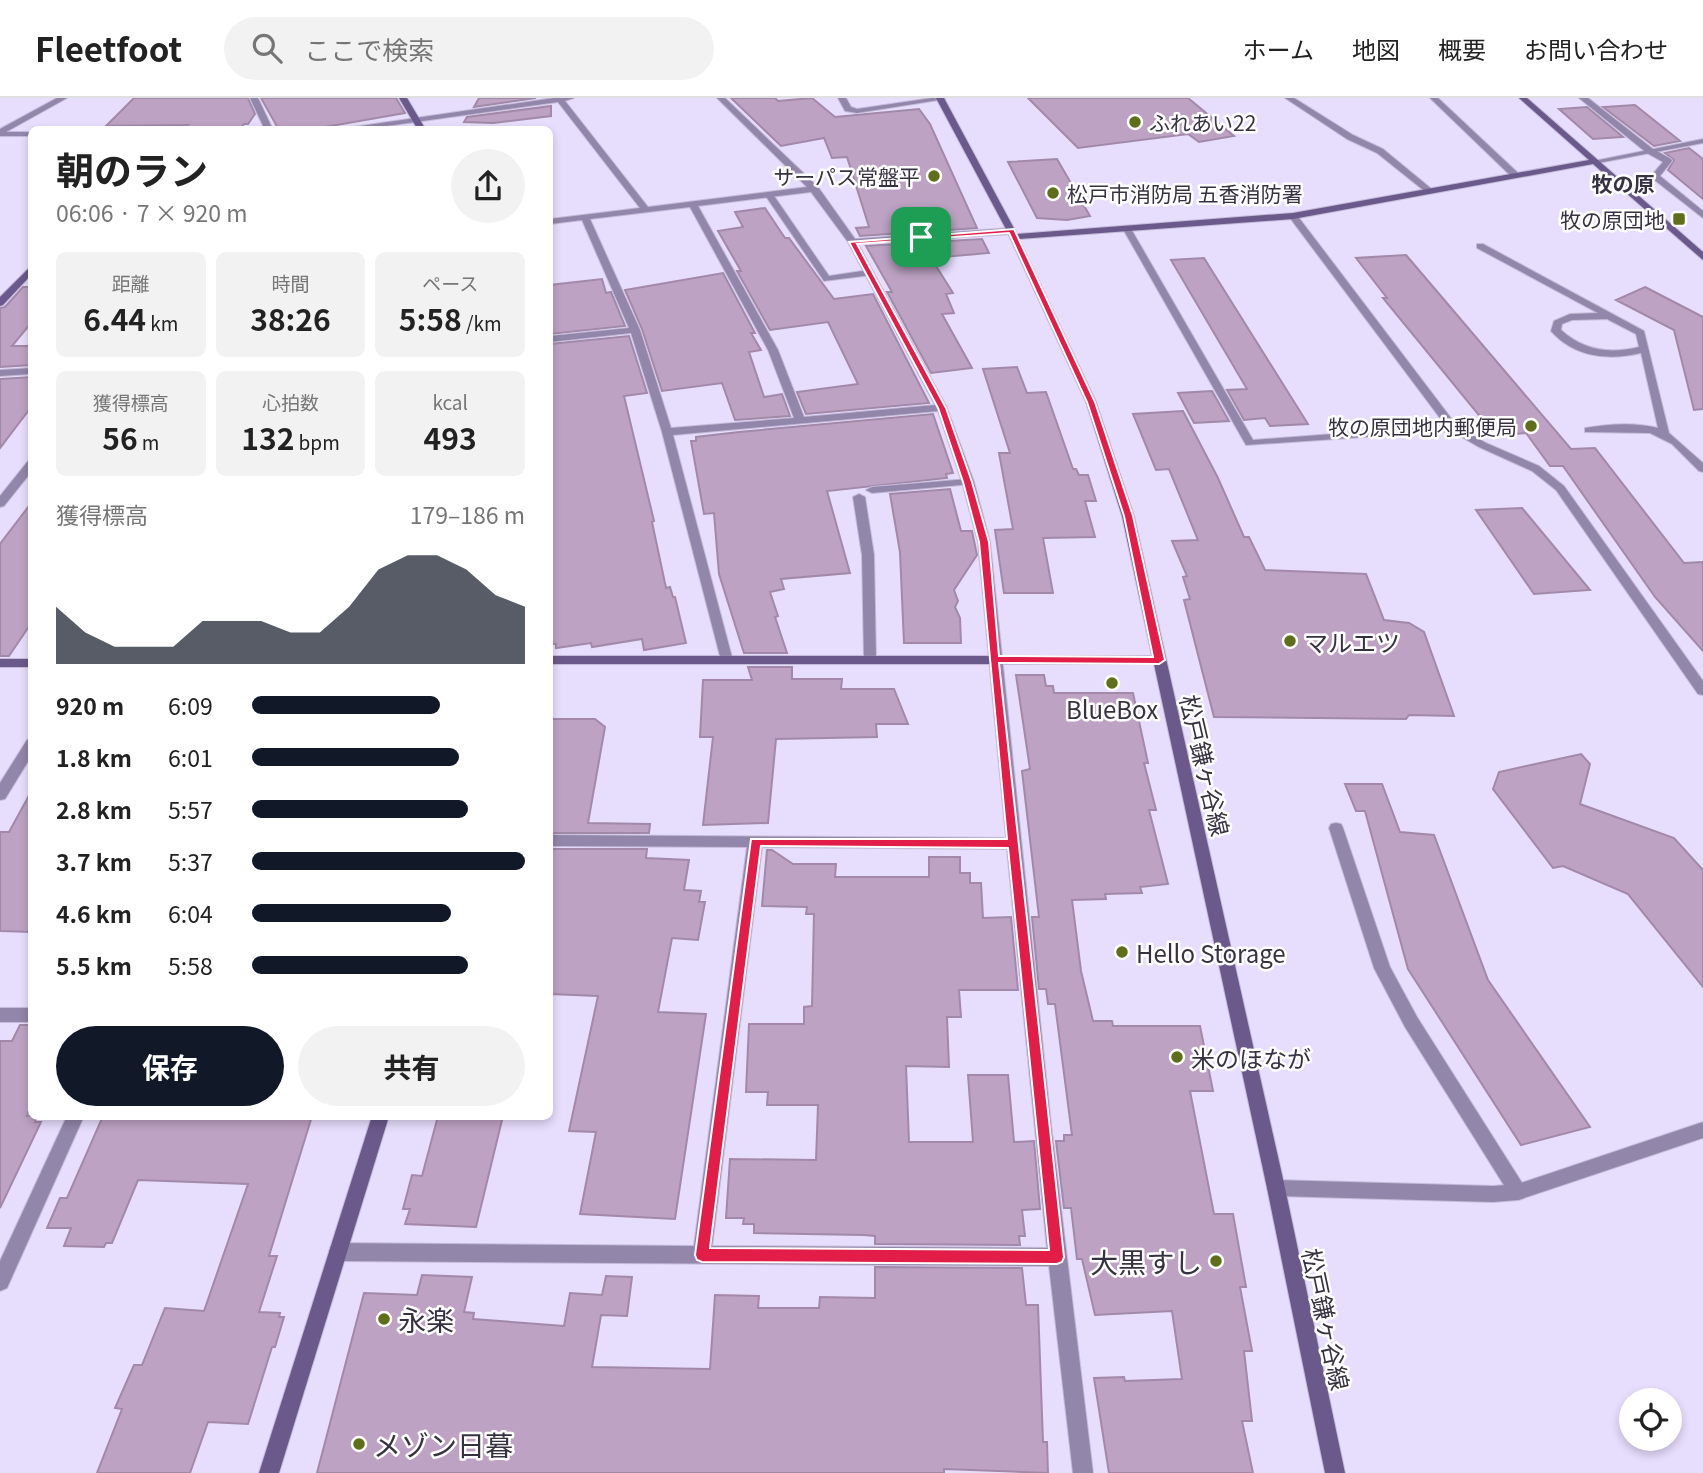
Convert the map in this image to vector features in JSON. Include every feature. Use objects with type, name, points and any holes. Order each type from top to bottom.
[{"type":"street","points":[[0,133],[63,98]]},
{"type":"street","points":[[254,98],[267,126]]},
{"type":"street","points":[[403,98],[420,126]]},
{"type":"street","points":[[366,126],[570,98]]},
{"type":"street","points":[[721,98],[815,189],[837,216],[942,408],[968,482],[984,542],[1013,844],[1083,1473]]},
{"type":"street","points":[[842,98],[848,109],[856,111],[941,99]]},
{"type":"street","points":[[1289,98],[1350,137],[1380,151],[1430,191]]},
{"type":"street","points":[[1434,98],[1515,175]]},
{"type":"street","points":[[1523,98],[1703,257]]},
{"type":"street","points":[[1583,98],[1650,151],[1668,161],[1655,176],[1703,215]]},
{"type":"street","points":[[560,99],[646,210]]},
{"type":"street","name":"松戸鎌ヶ谷線","points":[[941,99],[1013,234],[1091,402],[1128,516],[1276,1188],[1335,1473]]},
{"type":"street","points":[[0,133],[28,134]]},
{"type":"street","points":[[852,242],[1127,229],[1293,216],[1703,141]]},
{"type":"street","points":[[553,221],[815,189]]},
{"type":"street","points":[[769,195],[827,279],[869,273]]},
{"type":"street","points":[[693,204],[773,350],[800,420]]},
{"type":"street","points":[[1293,216],[1453,428],[1551,478],[1703,690]]},
{"type":"street","points":[[585,217],[635,330],[667,432],[727,661]]},
{"type":"street","points":[[1127,229],[1251,443],[1453,428]]},
{"type":"street","points":[[1480,246],[1641,333],[1664,433]]},
{"type":"street","points":[[0,303],[28,272]]},
{"type":"street","points":[[1609,316],[1570,317],[1557,323],[1556,331],[1566,342],[1585,351],[1610,355],[1645,349]]},
{"type":"street","points":[[553,339],[635,330]]},
{"type":"street","points":[[0,373],[28,371]]},
{"type":"street","points":[[667,432],[942,408]]},
{"type":"street","points":[[1589,430],[1639,427],[1664,433],[1677,441],[1703,469]]},
{"type":"street","points":[[0,504],[28,468]]},
{"type":"street","points":[[872,490],[968,482]]},
{"type":"street","points":[[859,496],[868,555],[870,660]]},
{"type":"street","points":[[553,660],[1159,660]]},
{"type":"street","points":[[0,663],[28,663]]},
{"type":"street","points":[[0,795],[28,750]]},
{"type":"street","points":[[1336,828],[1381,968],[1411,1022],[1518,1192]]},
{"type":"street","points":[[553,840],[1013,844]]},
{"type":"street","points":[[702,1255],[755,842]]},
{"type":"street","points":[[0,1015],[28,1016]]},
{"type":"street","points":[[0,1282],[74,1120]]},
{"type":"street","points":[[270,1473],[381,1120]]},
{"type":"street","points":[[1276,1188],[1493,1194],[1518,1192],[1703,1130]]},
{"type":"street","points":[[338,1252],[1057,1257]]},
{"type":"building","points":[[134,98],[248,98],[255,114],[248,124],[242,126],[106,126]]},
{"type":"building","points":[[261,98],[396,98],[405,113],[331,126],[277,126]]},
{"type":"building","points":[[479,98],[536,98],[474,107]]},
{"type":"building","points":[[731,98],[775,98],[778,101],[812,98],[835,117],[919,109],[930,124],[977,228],[860,236],[856,228],[869,227],[847,157],[832,158],[824,138],[781,146]]},
{"type":"building","name":"ふれあい22","points":[[1028,98],[1188,98],[1234,136],[1199,142],[1188,134],[1078,148]]},
{"type":"building","points":[[1635,105],[1680,141],[1654,146],[1603,107]]},
{"type":"building","points":[[551,106],[551,116],[493,123],[464,122],[467,117]]},
{"type":"building","points":[[1587,107],[1623,137],[1593,139],[1559,109]]},
{"type":"building","points":[[1689,148],[1703,159],[1703,199],[1668,170],[1674,160],[1665,153]]},
{"type":"building","points":[[1057,159],[1090,216],[1067,220],[1037,218],[1008,162]]},
{"type":"building","points":[[765,208],[785,238],[789,238],[834,299],[873,294],[929,403],[806,414],[797,392],[858,384],[828,322],[770,330],[737,271],[741,271],[718,231],[743,227],[735,212]]},
{"type":"building","points":[[982,239],[989,253],[931,258],[953,293],[946,294],[954,313],[942,314],[972,368],[931,373],[887,292],[892,292],[866,246]]},
{"type":"building","points":[[1406,255],[1571,449],[1595,448],[1684,563],[1703,562],[1703,651],[1655,597],[1563,466],[1550,466],[1526,433],[1504,435],[1500,429],[1491,430],[1383,298],[1387,298],[1356,258]]},
{"type":"building","points":[[1204,258],[1308,424],[1270,426],[1265,418],[1244,420],[1227,390],[1247,389],[1171,260]]},
{"type":"building","points":[[723,273],[755,333],[751,333],[761,350],[749,352],[764,397],[782,394],[790,416],[735,420],[722,383],[662,391],[642,329],[625,290]]},
{"type":"building","points":[[602,279],[606,293],[611,292],[625,326],[553,334],[553,285]]},
{"type":"building","points":[[23,287],[28,287],[28,327],[12,346],[28,346],[28,365],[0,367],[0,308],[5,307]]},
{"type":"building","points":[[1645,287],[1703,317],[1703,409],[1694,410],[1674,330],[1616,300]]},
{"type":"building","points":[[629,336],[647,393],[624,396],[654,521],[652,522],[666,588],[670,587],[675,597],[686,643],[644,650],[642,639],[592,647],[591,643],[556,648],[556,644],[553,644],[553,344]]},
{"type":"building","points":[[1017,367],[1027,393],[1046,392],[1073,469],[1076,469],[1079,475],[1088,475],[1096,501],[1085,501],[1095,537],[1043,538],[1053,593],[1004,593],[995,530],[1013,529],[999,453],[1010,453],[983,369]]},
{"type":"building","points":[[28,377],[28,411],[0,448],[0,379]]},
{"type":"building","points":[[1212,391],[1229,421],[1194,423],[1178,393]]},
{"type":"building","points":[[1183,411],[1218,478],[1244,537],[1249,537],[1265,570],[1366,574],[1384,620],[1409,623],[1424,632],[1454,716],[1409,715],[1406,719],[1214,717],[1184,600],[1190,599],[1183,577],[1187,576],[1172,541],[1198,540],[1169,469],[1156,470],[1133,414]]},
{"type":"building","points":[[933,414],[953,473],[946,474],[947,478],[827,491],[850,573],[781,579],[784,589],[770,592],[787,653],[744,653],[719,574],[714,513],[704,514],[691,441],[696,441],[696,437],[739,432]]},
{"type":"building","points":[[950,489],[961,531],[972,531],[977,555],[954,590],[958,601],[955,607],[960,618],[961,643],[904,643],[900,552],[890,494]]},
{"type":"building","points":[[28,507],[28,628],[9,656],[0,656],[0,544]]},
{"type":"building","points":[[1522,508],[1590,590],[1534,594],[1476,510]]},
{"type":"building","points":[[748,667],[792,667],[792,679],[842,679],[841,689],[894,689],[908,724],[876,724],[877,737],[776,739],[768,823],[703,825],[713,737],[700,737],[703,680],[752,680]]},
{"type":"building","points":[[1016,675],[1044,675],[1046,686],[1053,686],[1054,693],[1133,693],[1148,763],[1144,763],[1156,810],[1149,810],[1168,884],[1140,887],[1142,893],[1105,894],[1106,899],[1072,900],[1081,971],[1093,1021],[1112,1021],[1113,1026],[1200,1026],[1213,1091],[1190,1091],[1214,1214],[1233,1214],[1246,1287],[1240,1287],[1252,1351],[1244,1351],[1252,1421],[1242,1421],[1253,1473],[1109,1473],[1094,1378],[1124,1377],[1125,1381],[1182,1379],[1172,1311],[1095,1315],[1082,1259],[1077,1259],[1071,1208],[1064,1208],[1056,1141],[1064,1141],[1064,1135],[1072,1135],[1055,1004],[1048,1004],[1046,989],[1039,989],[1032,917],[1039,917],[1022,771],[1030,769]]},
{"type":"building","points":[[553,719],[595,719],[605,727],[588,823],[650,824],[649,833],[553,833]]},
{"type":"building","points":[[1581,754],[1590,764],[1580,804],[1674,838],[1703,870],[1703,987],[1628,894],[1563,866],[1553,868],[1493,789],[1499,772]]},
{"type":"building","points":[[1345,784],[1382,784],[1400,832],[1434,835],[1488,980],[1590,1127],[1521,1145],[1408,969],[1365,811],[1356,811]]},
{"type":"building","points":[[28,797],[28,932],[0,931],[0,832],[9,832]]},
{"type":"building","points":[[553,849],[647,849],[646,858],[689,860],[684,890],[701,891],[699,902],[705,902],[698,940],[672,938],[658,1012],[706,1014],[675,1219],[580,1214],[596,1132],[569,1131],[598,996],[553,994]]},
{"type":"building","points":[[767,850],[772,850],[793,864],[836,864],[835,877],[929,877],[929,857],[960,857],[960,873],[970,873],[970,883],[981,883],[983,918],[1011,917],[1018,990],[959,990],[961,1017],[947,1017],[949,1067],[906,1066],[909,1142],[973,1142],[968,1075],[1008,1075],[1014,1142],[1034,1141],[1040,1209],[1022,1210],[1025,1236],[1019,1236],[1020,1245],[875,1244],[875,1236],[864,1235],[754,1233],[754,1224],[743,1224],[744,1218],[726,1218],[730,1159],[816,1160],[818,1105],[767,1105],[768,1092],[746,1092],[749,1024],[804,1024],[804,1007],[812,1006],[814,914],[806,914],[807,907],[762,906]]},
{"type":"building","points":[[20,1025],[28,1025],[27,1116],[28,1120],[41,1122],[0,1208],[0,1041],[12,1041]]},
{"type":"building","points":[[101,1120],[311,1120],[269,1256],[277,1256],[259,1312],[280,1313],[279,1317],[284,1317],[275,1347],[272,1347],[248,1424],[208,1422],[190,1473],[97,1473],[122,1409],[115,1408],[134,1365],[142,1365],[165,1308],[204,1311],[248,1184],[138,1180],[112,1243],[106,1243],[104,1247],[64,1246],[71,1228],[47,1228],[60,1198],[67,1198]]},
{"type":"building","points":[[437,1120],[502,1120],[476,1227],[405,1224],[410,1209],[403,1209],[412,1175],[422,1176]]},
{"type":"building","points":[[875,1267],[1022,1268],[1026,1305],[1038,1305],[1043,1442],[1047,1442],[1048,1473],[944,1469],[944,1473],[317,1473],[364,1293],[417,1295],[422,1275],[472,1277],[464,1312],[474,1313],[473,1319],[564,1326],[570,1293],[602,1295],[606,1276],[632,1277],[627,1316],[601,1315],[592,1367],[710,1369],[715,1295],[759,1296],[758,1308],[819,1308],[820,1297],[875,1298]]},
{"type":"place","name":"ふれあい22","points":[[1135,122]]},
{"type":"place","name":"サーパス常盤平","points":[[934,176]]},
{"type":"place","name":"松戸市消防局 五香消防署","points":[[1053,193]]},
{"type":"place","name":"牧の原団地","points":[[1679,219]]},
{"type":"place","name":"牧の原団地内郵便局","points":[[1531,426]]},
{"type":"place","name":"マルエツ","points":[[1290,641]]},
{"type":"place","name":"BlueBox","points":[[1112,683]]},
{"type":"place","name":"Hello Storage","points":[[1122,952]]},
{"type":"place","name":"米のほなが","points":[[1177,1057]]},
{"type":"place","name":"大黒すし","points":[[1216,1261]]},
{"type":"place","name":"永楽","points":[[384,1319]]},
{"type":"place","name":"メゾン日暮","points":[[359,1444]]},
{"type":"district","name":"牧の原","points":[[1623,183]]},
{"type":"route","points":[[921,237],[852,242],[942,408],[968,482],[984,542],[994,660],[1013,844],[755,842],[702,1255],[1057,1257],[994,660],[1159,660],[1128,516],[1091,402],[1011,231],[921,237]]}]
